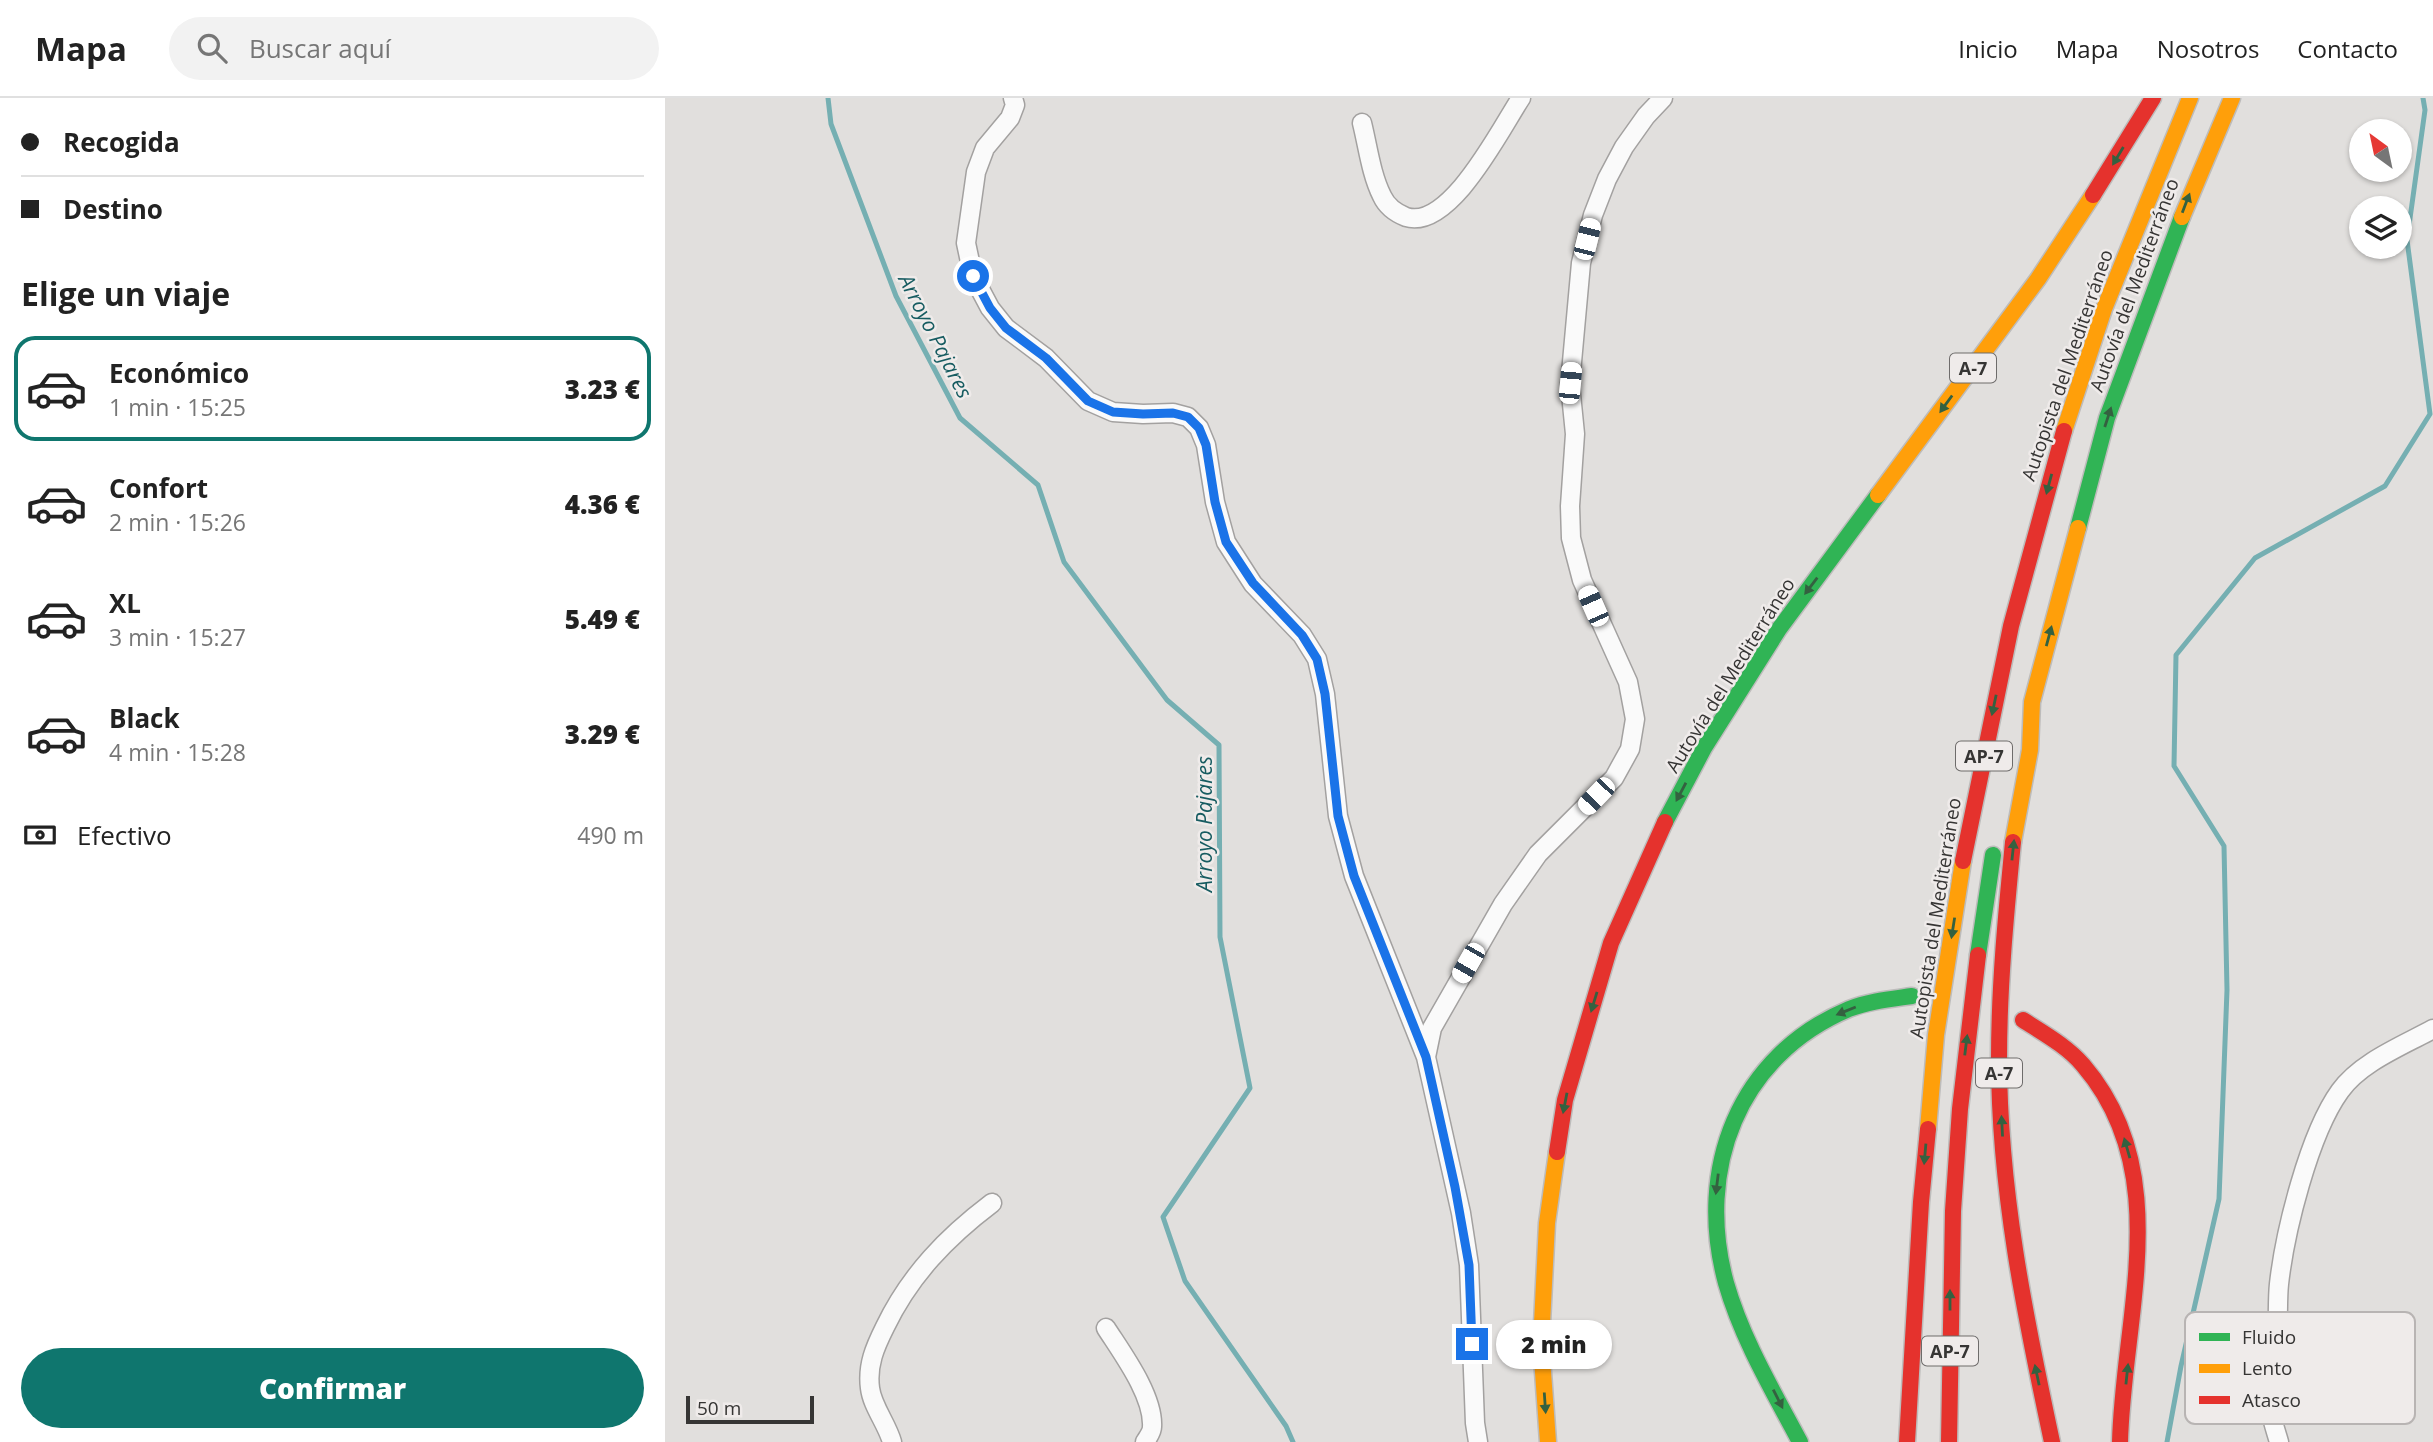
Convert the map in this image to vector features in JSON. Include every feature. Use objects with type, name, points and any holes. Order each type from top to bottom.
[{"type":"highway","name":"Autovía del Mediterráneo","points":[[1548,1442],[1541,1344],[1547,1223],[1565,1100],[1611,943],[1655,841],[1704,748],[1779,629],[2038,279],[2113,165],[2153,98]]},
{"type":"highway","name":"Autopista del Mediterráneo","points":[[1907,1442],[1921,1202],[1936,1035],[1974,799],[2011,625],[2054,463],[2104,309],[2190,98]]},
{"type":"highway","name":"Autovía del Mediterráneo","points":[[2052,1442],[2026,1321],[2012,1235],[2003,1147],[1999,1061],[2001,972],[2013,841],[2030,750],[2032,702],[2107,418],[2195,182],[2232,98]]},
{"type":"highway","name":"AP-7","points":[[2012,748],[2032,702]]},
{"type":"highway","name":"AP-7","points":[[1949,1442],[1951,1260],[1963,1066],[1983,912],[1995,844]]},
{"type":"highway","points":[[1800,1442],[1746,1336],[1726,1281],[1716,1224],[1715,1191],[1721,1154],[1734,1115],[1755,1081],[1783,1049],[1814,1026],[1850,1009],[1912,996]]},
{"type":"highway","points":[[2024,1020],[2057,1042],[2083,1065],[2105,1096],[2121,1129],[2131,1162],[2137,1205],[2139,1257],[2120,1442]]},
{"type":"street","points":[[1013,98],[1015,105],[1010,118],[985,148],[976,172],[966,243],[973,276],[990,308],[1006,328],[1046,358],[1088,401],[1113,412],[1173,413],[1188,417],[1199,428],[1206,445],[1215,502],[1226,542],[1253,583],[1302,635],[1317,659],[1325,694],[1338,816],[1354,876],[1426,1057],[1461,1213],[1469,1265],[1478,1442]]},
{"type":"street","points":[[1362,123],[1372,170],[1383,199],[1396,213],[1414,219],[1439,209],[1465,186],[1521,98]]},
{"type":"street","points":[[1426,1057],[1432,1028],[1503,904],[1538,854],[1614,778],[1630,749],[1635,719],[1628,682],[1582,580],[1571,538],[1570,506],[1575,434],[1570,383],[1581,263],[1593,215],[1607,179],[1624,147],[1663,98]]},
{"type":"street","points":[[2278,1312],[2279,1283],[2291,1223],[2322,1121],[2341,1090],[2360,1071],[2433,1029]]},
{"type":"street","points":[[892,1442],[870,1391],[869,1366],[878,1342],[899,1298],[924,1266],[963,1225],[992,1203]]},
{"type":"street","points":[[1106,1328],[1142,1388],[1150,1411],[1152,1429],[1145,1442]]},
{"type":"street","points":[[2274,1424],[2279,1442]]},
{"type":"waterway","name":"Arroyo Pajares","points":[[828,98],[831,124],[896,296],[960,418],[1038,485],[1064,562],[1167,700],[1219,745],[1220,937],[1250,1088],[1163,1217],[1185,1281],[1286,1426],[1293,1442]]},
{"type":"waterway","points":[[2193,1312],[2219,1199],[2227,990],[2224,846],[2174,766],[2176,655],[2255,558],[2385,486],[2430,414],[2407,240],[2425,110],[2423,98]]},
{"type":"waterway","points":[[2167,1442],[2185,1348]]},
{"type":"traffic: fast","points":[[2078,528],[2107,418],[2182,217]]},
{"type":"traffic: fast","points":[[1665,822],[1704,748],[1779,629],[1878,495]]},
{"type":"traffic: fast","points":[[1978,955],[1993,855]]},
{"type":"traffic: fast","points":[[1800,1442],[1749,1344],[1726,1283],[1718,1240],[1717,1199],[1722,1159],[1734,1121],[1753,1086],[1779,1056],[1811,1030],[1849,1009],[1872,1002],[1912,996]]},
{"type":"traffic: slow","points":[[2064,431],[2104,309],[2190,98]]},
{"type":"traffic: slow","points":[[2182,217],[2232,98]]},
{"type":"traffic: slow","points":[[1878,495],[2038,279],[2093,195]]},
{"type":"traffic: slow","points":[[2013,842],[2030,750],[2032,702],[2078,528]]},
{"type":"traffic: slow","points":[[1928,1129],[1936,1035],[1963,861]]},
{"type":"traffic: slow","points":[[1548,1442],[1541,1344],[1547,1223],[1557,1152]]},
{"type":"traffic: jam","points":[[2093,195],[2153,98]]},
{"type":"traffic: jam","points":[[1963,861],[2011,626],[2064,431]]},
{"type":"traffic: jam","points":[[1557,1152],[1565,1100],[1611,943],[1665,822]]},
{"type":"traffic: jam","points":[[2013,842],[2000,1004],[2003,1156],[2015,1252],[2052,1442]]},
{"type":"traffic: jam","points":[[1949,1442],[1953,1211],[1960,1109],[1978,955]]},
{"type":"traffic: jam","points":[[2023,1020],[2062,1046],[2083,1065],[2111,1107],[2128,1152],[2136,1199],[2137,1247],[2120,1442]]},
{"type":"traffic: jam","points":[[1907,1442],[1928,1129]]},
{"type":"route","points":[[973,276],[990,308],[1006,328],[1046,358],[1088,401],[1113,412],[1173,413],[1188,417],[1199,428],[1206,445],[1215,502],[1226,542],[1253,583],[1302,635],[1317,659],[1325,694],[1338,816],[1354,876],[1426,1057],[1461,1213],[1469,1265],[1472,1344]]}]
